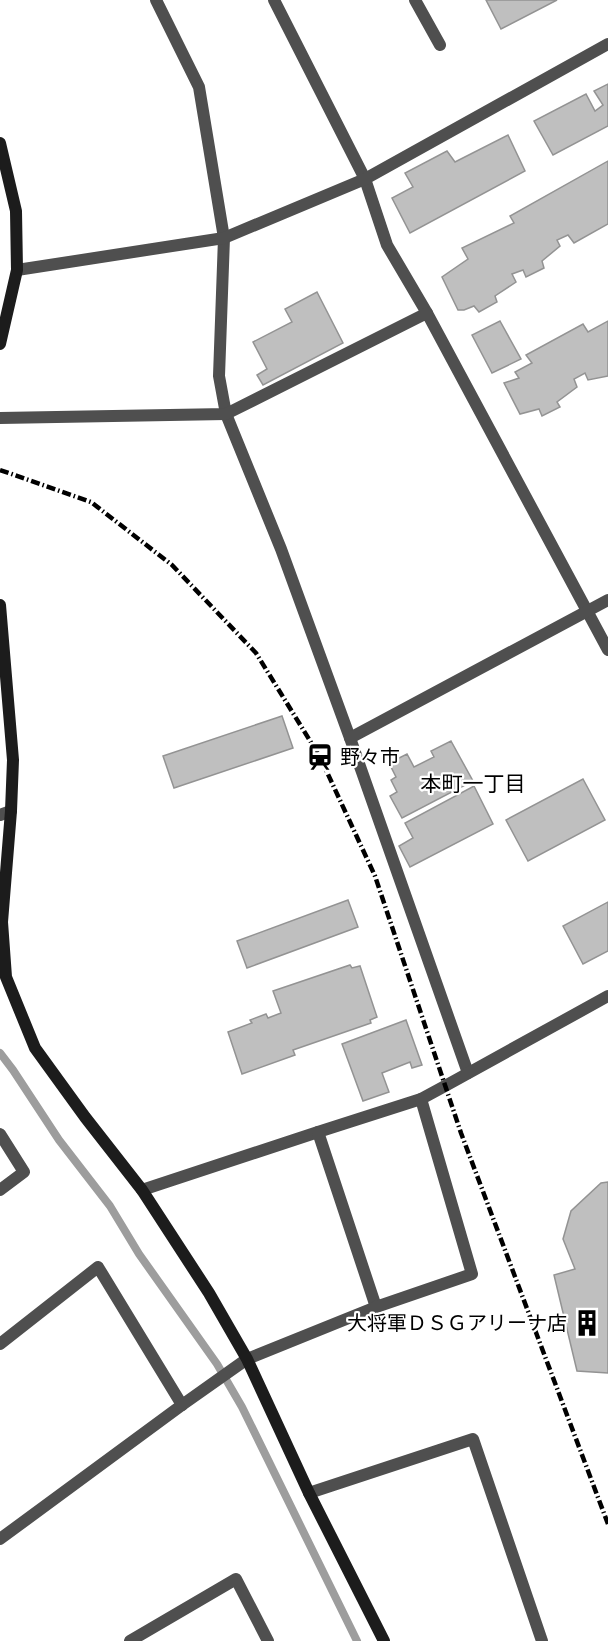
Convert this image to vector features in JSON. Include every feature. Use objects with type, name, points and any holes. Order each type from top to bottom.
[{"type":"street","points":[[156,0],[199,87],[224,238],[219,376],[226,414],[281,549],[468,1074]]},
{"type":"street","points":[[274,0],[365,179],[387,245],[427,313],[608,650]]},
{"type":"street","points":[[415,0],[440,45]]},
{"type":"street","points":[[17,270],[224,238],[365,179],[608,45]]},
{"type":"street","points":[[0,143],[16,211],[17,270],[0,344]]},
{"type":"street","points":[[0,417],[226,414],[427,313]]},
{"type":"street","points":[[350,738],[608,600]]},
{"type":"street","points":[[0,605],[13,760],[4,814],[3,979],[35,1048],[85,1118],[142,1190],[209,1293],[247,1359],[309,1493],[384,1641]]},
{"type":"street","points":[[142,1190],[421,1099],[608,996]]},
{"type":"street","points":[[0,1539],[247,1359],[376,1307],[472,1274],[421,1099]]},
{"type":"street","points":[[318,1132],[376,1307]]},
{"type":"street","points":[[0,1134],[24,1172],[0,1190]]},
{"type":"street","points":[[0,1344],[98,1267],[182,1405]]},
{"type":"street","points":[[309,1493],[473,1438],[542,1641]]},
{"type":"street","points":[[130,1641],[236,1579],[268,1641]]},
{"type":"building","points":[[486,0],[557,0],[501,29]]},
{"type":"building","points":[[608,84],[608,126],[553,155],[534,121],[586,94],[595,111],[603,105],[594,91]]},
{"type":"building","points":[[508,135],[525,171],[410,233],[392,198],[413,187],[405,173],[447,151],[455,162]]},
{"type":"building","points":[[608,161],[608,224],[574,243],[568,235],[557,240],[560,246],[542,261],[544,268],[526,277],[523,270],[512,274],[516,282],[495,296],[497,302],[479,312],[474,306],[458,310],[442,277],[468,259],[462,248],[514,223],[510,216]]},
{"type":"building","points":[[317,292],[343,343],[263,385],[257,375],[267,369],[253,342],[292,322],[285,309]]},
{"type":"building","points":[[500,321],[521,359],[492,373],[472,335]]},
{"type":"building","points":[[608,321],[608,376],[588,380],[585,373],[574,379],[577,387],[557,402],[560,407],[542,416],[539,409],[520,414],[504,383],[519,378],[515,372],[532,363],[526,355],[583,324],[588,332]]},
{"type":"building","points":[[282,716],[293,748],[174,788],[163,756]]},
{"type":"building","points":[[451,741],[473,781],[402,818],[390,796],[397,792],[391,780],[396,777],[389,763],[407,754],[414,767],[434,757],[431,751]]},
{"type":"building","points":[[583,779],[605,820],[528,861],[506,820]]},
{"type":"building","points":[[474,786],[493,824],[410,867],[399,846],[413,838],[405,823]]},
{"type":"building","points":[[348,900],[358,927],[247,968],[237,941]]},
{"type":"building","points":[[608,902],[608,951],[583,964],[563,926]]},
{"type":"building","points":[[350,965],[352,968],[360,966],[377,1017],[370,1020],[371,1023],[293,1050],[295,1055],[242,1074],[228,1032],[252,1023],[250,1020],[266,1014],[268,1018],[281,1013],[273,991]]},
{"type":"building","points":[[406,1020],[422,1065],[412,1068],[410,1062],[382,1073],[389,1092],[363,1101],[342,1044]]},
{"type":"building","name":"大将軍ＤＳＧアリーナ店","points":[[608,1182],[608,1373],[577,1371],[554,1275],[575,1269],[563,1239],[571,1211],[601,1183]]},
{"type":"waterway","points":[[0,1053],[59,1140],[110,1206],[139,1254],[217,1364],[242,1407],[357,1641]]},
{"type":"railway","points":[[0,470],[91,502],[172,565],[256,653],[320,757],[375,876],[461,1133],[608,1524]]},
{"type":"place","name":"野々市","points":[[320,757]]},
{"type":"place","name":"大将軍ＤＳＧアリーナ店","points":[[587,1323]]},
{"type":"district","name":"本町一丁目","points":[[473,783]]}]
